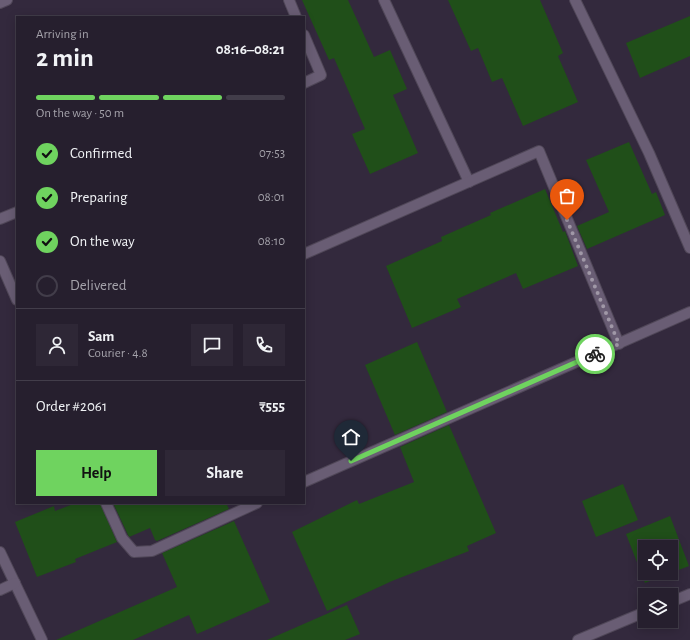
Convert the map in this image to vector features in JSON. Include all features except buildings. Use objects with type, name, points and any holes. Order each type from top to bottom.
[{"type":"street","points":[[0,3],[7,0]]},
{"type":"street","points":[[289,0],[296,16]]},
{"type":"street","points":[[384,0],[469,182]]},
{"type":"street","points":[[575,0],[642,140],[690,248]]},
{"type":"street","points":[[305,37],[321,75],[305,83]]},
{"type":"street","points":[[305,254],[538,151],[619,344]]},
{"type":"street","points":[[0,220],[16,212]]},
{"type":"street","points":[[0,261],[16,298]]},
{"type":"street","points":[[305,482],[690,312]]},
{"type":"street","points":[[106,504],[122,538],[134,552],[152,551],[255,504]]},
{"type":"street","points":[[0,552],[42,640]]},
{"type":"street","points":[[0,590],[15,583]]},
{"type":"street","points":[[678,599],[690,594]]},
{"type":"street","points":[[578,640],[638,615]]},
{"type":"way so far","points":[[567,220],[619,344],[595,354]]},
{"type":"route","points":[[351,461],[595,354]]}]
